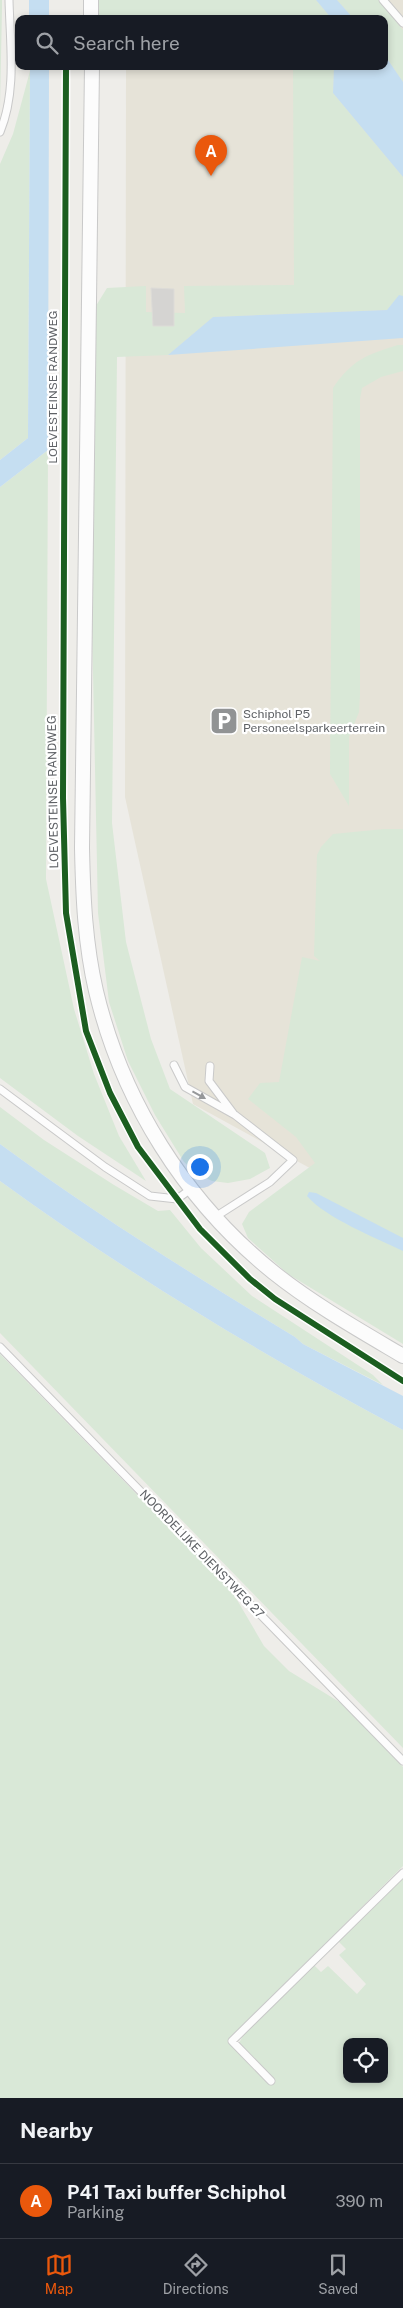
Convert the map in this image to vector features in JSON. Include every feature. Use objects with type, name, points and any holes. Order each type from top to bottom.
[{"type":"street","points":[[91,0],[91,15]]},
{"type":"street","points":[[92,70],[83,895],[87,940],[96,991],[123,1073],[141,1112],[158,1142],[191,1189],[248,1251],[273,1272],[322,1308],[403,1356]]},
{"type":"lane","points":[[0,132],[5,121],[11,85],[9,0]]},
{"type":"lane","points":[[383,0],[403,23]]},
{"type":"lane","points":[[174,1065],[185,1087],[235,1115],[293,1160],[270,1182],[215,1217]]},
{"type":"lane","points":[[210,1066],[209,1082],[235,1115]]},
{"type":"lane","points":[[0,1089],[105,1167],[150,1196],[177,1199],[191,1189]]},
{"type":"lane","name":"NOORDELIJKE DIENSTWEG 27","points":[[0,1347],[403,1761]]},
{"type":"lane","points":[[271,2081],[232,2040],[403,1873]]},
{"type":"shaded area","points":[[127,0],[403,0],[403,1219],[193,1104],[125,797],[126,70],[388,70],[388,15],[127,15]]},
{"type":"green space","points":[[0,0],[2,0],[0,107]]},
{"type":"green space","points":[[99,0],[316,0],[329,15],[98,15]]},
{"type":"green space","points":[[337,0],[379,0],[403,30],[403,82],[388,60],[388,15],[350,15]]},
{"type":"green space","points":[[293,70],[334,70],[333,93],[403,177],[403,296],[399,296],[387,310],[213,317],[168,355],[117,357],[112,823],[126,942],[151,1039],[170,1089],[265,1153],[270,1168],[250,1179],[228,1183],[212,1181],[196,1173],[184,1162],[155,1115],[128,1061],[109,1002],[98,913],[92,624],[94,309],[107,288],[146,286],[146,312],[185,313],[184,286],[294,285]]},
{"type":"green space","points":[[30,71],[28,438],[0,460],[0,164],[13,134]]},
{"type":"green space","points":[[403,345],[403,371],[381,377],[362,388],[360,399],[360,695],[359,712],[349,737],[349,806],[330,774],[333,388],[353,365],[377,352]]},
{"type":"green space","points":[[48,450],[46,879],[74,1009],[94,1074],[119,1136],[146,1181],[78,1136],[0,1078],[0,487]]},
{"type":"green space","points":[[403,829],[403,1344],[288,1274],[248,1238],[242,1224],[249,1212],[315,1163],[296,1137],[248,1099],[260,1083],[279,1082],[302,957],[320,961],[314,956],[317,855],[321,847],[333,834]]},
{"type":"green space","points":[[0,1107],[44,1140],[114,1185],[158,1211],[170,1210],[201,1248],[252,1296],[373,1375],[383,1385],[303,1344],[295,1337],[109,1220],[0,1144]]},
{"type":"green space","points":[[0,1181],[97,1249],[197,1313],[299,1373],[403,1430],[403,1748],[0,1333]]},
{"type":"green space","points":[[0,1354],[233,1593],[264,1646],[289,1671],[341,1703],[403,1767],[403,1866],[228,2040],[271,2084],[274,2080],[239,2043],[244,2034],[314,1965],[321,1972],[328,1966],[357,1994],[366,1984],[339,1955],[346,1949],[338,1941],[403,1877],[403,2098],[0,2098]]},
{"type":"water","points":[[29,0],[49,0],[49,15],[29,15]]},
{"type":"water","points":[[316,0],[337,0],[350,15],[329,15]]},
{"type":"water","points":[[388,60],[403,82],[403,177],[333,93],[334,70],[388,70]]},
{"type":"water","points":[[30,70],[49,70],[48,450],[0,487],[0,460],[28,438]]},
{"type":"water","points":[[399,295],[403,296],[403,338],[168,355],[213,317],[387,310]]},
{"type":"water","points":[[0,1144],[109,1220],[295,1337],[303,1344],[403,1396],[403,1430],[299,1373],[197,1313],[97,1249],[0,1181]]},
{"type":"water","points":[[309,1192],[316,1193],[403,1238],[403,1251],[352,1227],[326,1212],[307,1196]]},
{"type":"building","points":[[151,288],[174,289],[174,326],[153,326]]},
{"type":"cycle path","name":"LOEVESTEINSE RANDWEG","points":[[66,70],[63,798],[66,913],[86,1031],[110,1093],[138,1147],[200,1229],[250,1279],[275,1299],[403,1381]]},
{"type":"place","name":"P41 Taxi buffer Schiphol","points":[[211,176]]},
{"type":"place","name":"Schiphol P5 Personeelsparkeerterrein","points":[[224,721]]}]
